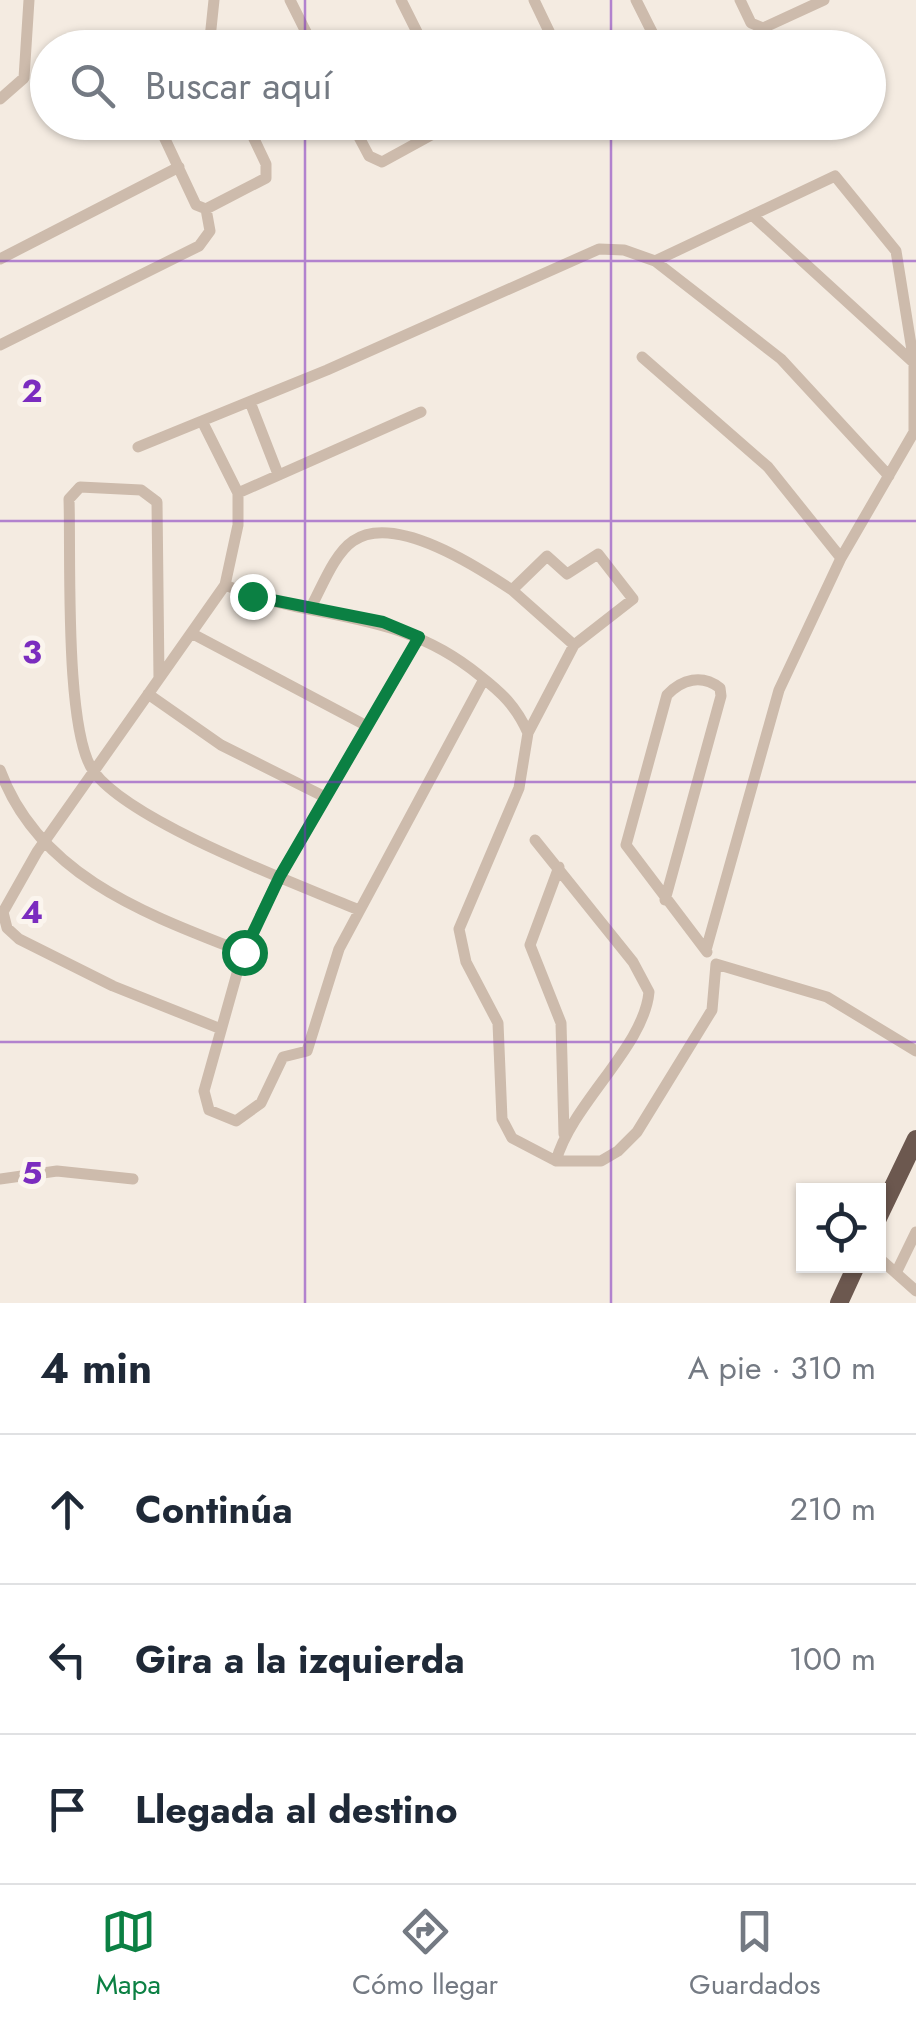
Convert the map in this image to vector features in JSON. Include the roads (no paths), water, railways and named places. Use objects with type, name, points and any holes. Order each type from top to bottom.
[{"type":"highway","points":[[886,1201],[916,1139]]},
{"type":"highway","points":[[839,1303],[853,1273]]},
{"type":"street","points":[[0,99],[24,78],[29,0]]},
{"type":"street","points":[[207,30],[214,0]]},
{"type":"street","points":[[290,0],[305,30]]},
{"type":"street","points":[[401,0],[416,30]]},
{"type":"street","points":[[534,0],[549,30]]},
{"type":"street","points":[[636,0],[651,30]]},
{"type":"street","points":[[740,0],[752,23],[764,28],[824,0]]},
{"type":"street","points":[[165,140],[196,204],[206,209]]},
{"type":"street","points":[[206,209],[266,178],[266,164],[255,140]]},
{"type":"street","points":[[361,140],[369,156],[382,162],[422,140]]},
{"type":"street","points":[[0,259],[178,167]]},
{"type":"street","points":[[655,262],[834,176],[896,251],[914,363],[914,432],[841,558],[779,690],[706,950]]},
{"type":"street","points":[[0,344],[198,246],[210,231],[206,209]]},
{"type":"street","points":[[752,215],[914,363]]},
{"type":"street","points":[[138,447],[598,250],[624,250],[655,262],[781,359],[889,476]]},
{"type":"street","points":[[642,357],[768,466],[841,558]]},
{"type":"street","points":[[250,402],[278,474]]},
{"type":"street","points":[[238,493],[421,412]]},
{"type":"street","points":[[202,421],[238,493],[238,525],[225,585],[42,844],[3,907],[4,923],[10,932],[81,972],[221,1029]]},
{"type":"street","points":[[160,678],[157,502],[141,490],[80,487],[69,498],[75,696],[94,772],[164,821],[359,910]]},
{"type":"street","points":[[312,608],[352,541],[373,533],[442,548],[512,590],[574,645]]},
{"type":"street","points":[[512,590],[546,556],[567,574],[598,554],[633,599],[574,645],[528,733],[519,788],[459,929],[466,962],[498,1022],[502,1119],[512,1138],[556,1161],[601,1161],[618,1152],[637,1132],[712,1010],[716,964]]},
{"type":"street","points":[[225,585],[252,596],[383,622],[419,637],[516,705],[528,733]]},
{"type":"street","points":[[192,633],[365,725]]},
{"type":"street","points":[[419,637],[280,876],[244,952],[204,1090],[209,1110],[236,1121],[260,1103],[283,1057],[306,1051],[333,965],[359,910],[484,679]]},
{"type":"street","points":[[665,900],[722,696],[720,688],[708,680],[690,680],[667,695],[626,846],[665,900],[716,964],[827,997],[916,1052]]},
{"type":"street","points":[[148,694],[221,745],[325,797]]},
{"type":"street","points":[[0,770],[13,801],[42,844],[113,894],[244,952]]},
{"type":"street","points":[[535,840],[633,962],[649,992],[639,1022],[564,1134],[556,1161]]},
{"type":"street","points":[[559,867],[530,945],[561,1023],[564,1134]]},
{"type":"street","points":[[0,1180],[56,1171],[134,1179]]},
{"type":"street","points":[[896,1273],[916,1232]]},
{"type":"street","points":[[886,1264],[916,1291]]}]
